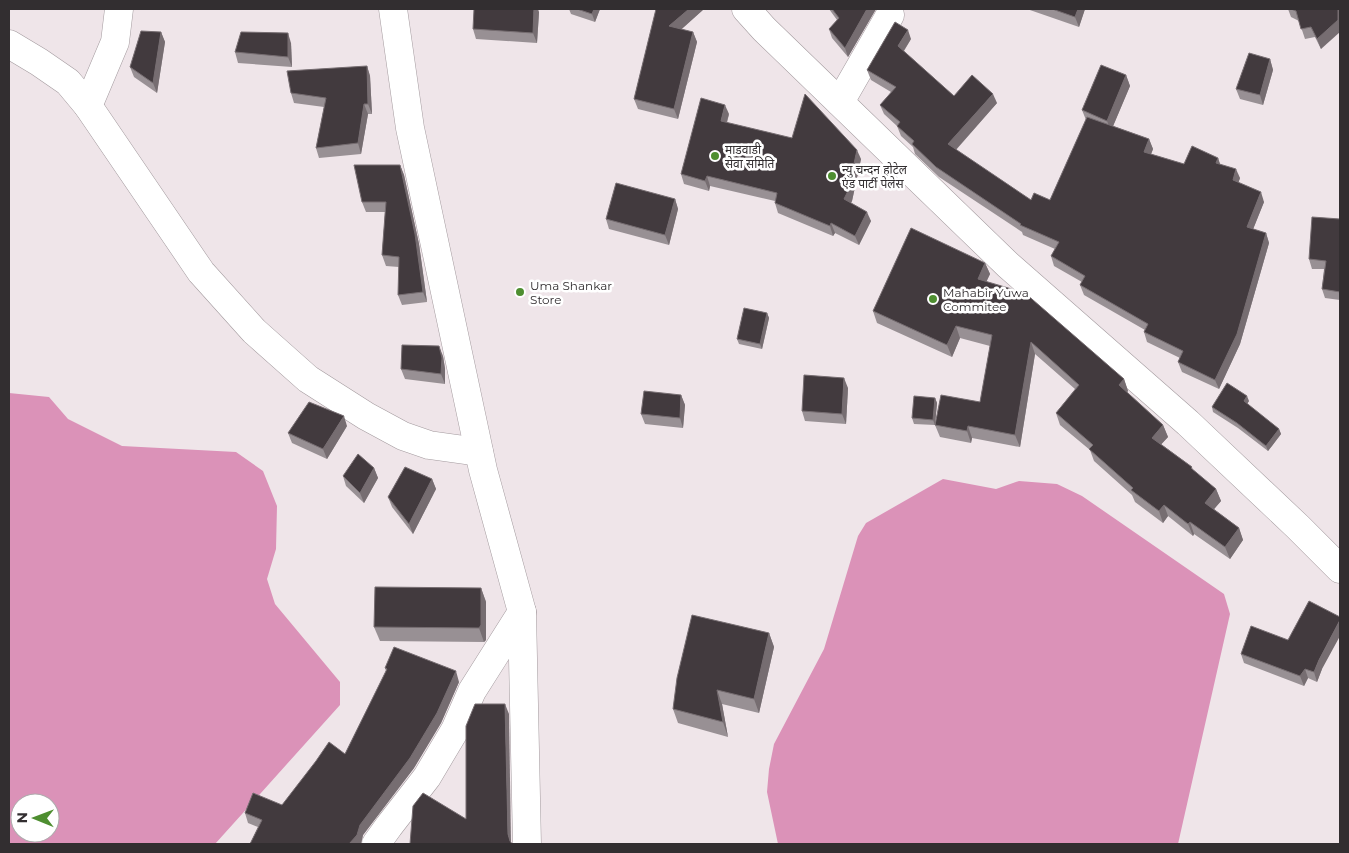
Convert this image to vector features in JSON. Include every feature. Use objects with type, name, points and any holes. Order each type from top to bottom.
[{"type":"street","points":[[88,106],[114,42],[119,9]]},
{"type":"street","points":[[393,9],[410,128],[479,452],[522,612],[527,844]]},
{"type":"street","points":[[746,9],[764,29],[1008,265],[1188,423],[1298,526],[1340,570]]},
{"type":"street","points":[[840,102],[890,15]]},
{"type":"street","points":[[9,44],[68,82],[88,106],[201,272],[254,332],[308,379],[366,416],[404,436],[429,445],[479,452]]},
{"type":"street","points":[[376,844],[427,776],[455,730],[472,691],[522,612]]},
{"type":"shaded area","points":[[9,393],[49,397],[68,419],[122,446],[236,452],[263,471],[277,506],[276,549],[267,579],[275,604],[340,682],[340,705],[215,844],[9,844]]},
{"type":"shaded area","points":[[943,479],[996,489],[1019,481],[1057,484],[1082,496],[1224,594],[1230,614],[1178,844],[778,844],[767,792],[774,744],[824,649],[858,536],[866,523]]},
{"type":"building","points":[[474,9],[534,9],[533,33],[473,29]]},
{"type":"building","points":[[577,9],[594,9],[592,14]]},
{"type":"building","points":[[656,9],[689,9],[669,26],[693,32],[674,109],[634,99]]},
{"type":"building","points":[[832,9],[867,9],[845,48],[829,29],[839,18]]},
{"type":"building","points":[[1052,9],[1078,9],[1075,17]]},
{"type":"building","points":[[1291,9],[1338,9],[1338,20],[1317,39],[1311,27],[1301,29],[1296,11]]},
{"type":"building","points":[[895,22],[908,30],[898,46],[954,96],[972,75],[993,94],[948,144],[1031,200],[1034,193],[1050,200],[1087,117],[1149,139],[1144,152],[1184,164],[1192,146],[1218,158],[1216,163],[1236,169],[1233,180],[1261,192],[1247,227],[1266,233],[1237,334],[1215,380],[1178,362],[1183,351],[1144,332],[1148,324],[1080,285],[1085,276],[1051,256],[1059,242],[1020,225],[936,167],[912,144],[914,141],[897,126],[900,122],[880,105],[896,87],[867,70]]},
{"type":"building","points":[[141,31],[161,32],[153,83],[130,67]]},
{"type":"building","points":[[241,32],[288,33],[288,57],[235,52]]},
{"type":"building","points":[[1249,53],[1270,59],[1260,95],[1236,89]]},
{"type":"building","points":[[1101,65],[1126,75],[1107,121],[1082,110]]},
{"type":"building","points":[[367,66],[368,104],[364,104],[358,143],[316,148],[326,98],[291,93],[287,71]]},
{"type":"building","points":[[805,94],[857,150],[848,191],[844,199],[867,212],[855,236],[831,223],[830,226],[775,203],[777,193],[707,176],[705,181],[681,174],[701,98],[725,105],[721,121],[792,138]]},
{"type":"building","points":[[354,165],[400,165],[415,234],[423,292],[398,295],[399,257],[382,255],[386,202],[362,202]]},
{"type":"building","points":[[616,183],[675,199],[665,235],[606,219]]},
{"type":"building","points":[[1312,217],[1340,219],[1340,292],[1322,289],[1326,261],[1309,259]]},
{"type":"building","points":[[911,228],[985,263],[978,279],[1025,293],[1124,379],[1119,385],[1163,425],[1152,438],[1192,467],[1216,489],[1205,503],[1239,528],[1225,547],[1190,522],[1188,524],[1164,505],[1159,511],[1131,490],[1133,488],[1089,449],[1093,445],[1056,413],[1079,385],[1031,342],[1015,435],[968,426],[967,431],[935,425],[941,395],[980,402],[992,335],[956,326],[947,345],[873,311]]},
{"type":"building","points":[[744,308],[767,313],[760,344],[737,339]]},
{"type":"building","points":[[402,345],[439,346],[442,358],[441,374],[401,369]]},
{"type":"building","points":[[804,375],[844,378],[842,414],[802,411]]},
{"type":"building","points":[[1227,383],[1247,396],[1244,401],[1279,429],[1266,446],[1237,423],[1212,407]]},
{"type":"building","points":[[644,391],[681,395],[680,418],[641,414]]},
{"type":"building","points":[[914,396],[935,398],[933,420],[912,418]]},
{"type":"building","points":[[309,402],[344,416],[323,449],[288,433]]},
{"type":"building","points":[[358,454],[374,468],[360,493],[343,476]]},
{"type":"building","points":[[405,467],[432,479],[409,524],[388,497]]},
{"type":"building","points":[[375,587],[481,588],[481,625],[479,628],[374,627]]},
{"type":"building","points":[[1309,601],[1340,617],[1314,672],[1305,669],[1300,676],[1241,654],[1251,626],[1288,640]]},
{"type":"building","points":[[692,615],[769,633],[754,699],[717,690],[723,722],[673,709],[677,678]]},
{"type":"building","points":[[394,647],[456,671],[437,713],[410,758],[360,825],[357,835],[349,844],[250,844],[262,820],[245,813],[253,793],[282,805],[329,742],[345,754],[387,669],[385,668]]},
{"type":"building","points":[[475,704],[505,704],[508,834],[512,844],[410,844],[413,806],[423,793],[466,819],[466,726]]},
{"type":"place","name":"माडवाडी सेवा समिति","points":[[715,156]]},
{"type":"place","name":"न्यु चन्दन होटेल एंड पार्टी पेलेस","points":[[832,176]]},
{"type":"place","name":"Uma Shankar Store","points":[[520,292]]},
{"type":"place","name":"Mahabir Yuwa Commitee","points":[[933,299]]}]
